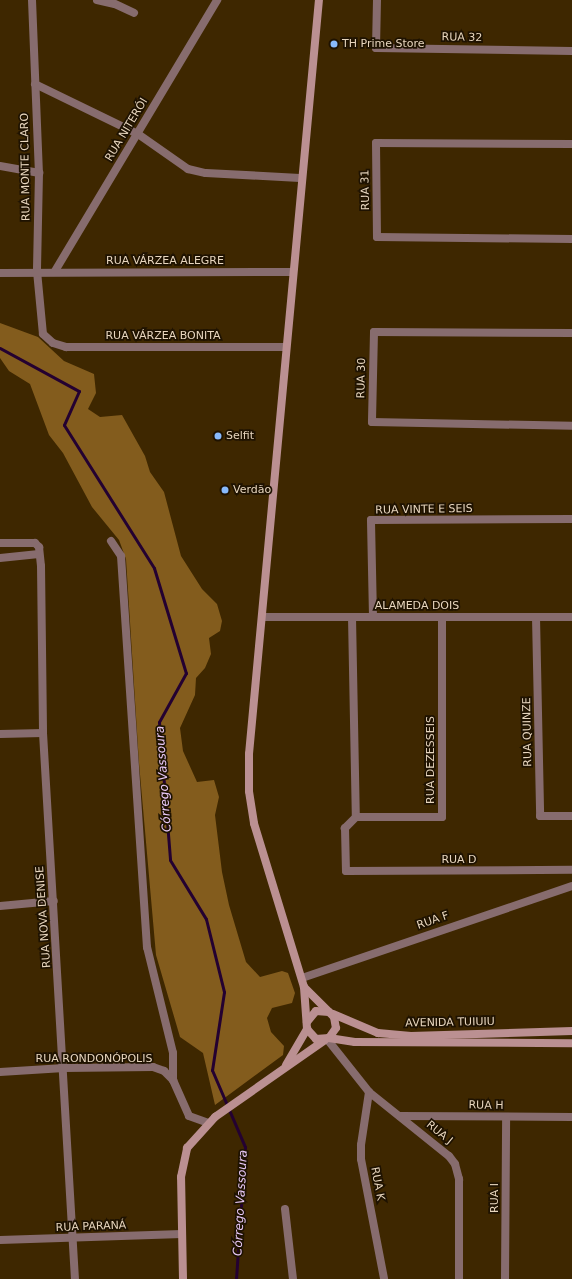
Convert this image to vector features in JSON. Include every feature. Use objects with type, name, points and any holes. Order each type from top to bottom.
[{"type":"main road","points":[[319,0],[300,178],[249,754],[249,791],[254,823],[302,978],[307,1025],[313,1037],[327,1039]]},
{"type":"main road","points":[[183,1279],[181,1177],[187,1148],[208,1123],[239,1098],[327,1039],[335,1032],[337,1024],[330,1013],[304,987]]},
{"type":"main road","points":[[284,1067],[316,1011],[330,1013]]},
{"type":"main road","name":"AVENIDA TUIUIU","points":[[330,1013],[378,1033],[411,1036],[572,1031]]},
{"type":"main road","name":"AVENIDA TUIUIU","points":[[327,1039],[355,1042],[572,1043]]},
{"type":"street","name":"RUA MONTE CLARO","points":[[32,0],[39,173],[37,271],[43,334]]},
{"type":"street","points":[[97,0],[115,4],[134,13]]},
{"type":"street","name":"RUA NITERÓI","points":[[56,271],[217,0]]},
{"type":"street","name":"RUA 32","points":[[377,0],[376,48],[572,51]]},
{"type":"street","points":[[35,84],[138,134],[188,169],[206,173],[300,178]]},
{"type":"street","name":"RUA 31","points":[[572,144],[376,143],[377,237],[572,239]]},
{"type":"street","points":[[0,166],[39,173]]},
{"type":"street","name":"RUA VÁRZEA ALEGRE","points":[[0,273],[37,271],[292,272]]},
{"type":"street","name":"RUA 30","points":[[572,333],[374,332],[372,422],[572,426]]},
{"type":"street","name":"RUA VÁRZEA BONITA","points":[[43,334],[53,343],[66,347],[286,347]]},
{"type":"street","name":"RUA VINTE E SEIS","points":[[373,617],[371,520],[572,519]]},
{"type":"street","points":[[111,541],[121,556],[147,946],[173,1053],[173,1080],[189,1116],[208,1123]]},
{"type":"street","points":[[0,543],[35,543],[39,554],[0,558]]},
{"type":"street","name":"RUA NOVA DENISE","points":[[39,554],[43,733],[64,1068],[75,1279]]},
{"type":"street","name":"ALAMEDA DOIS","points":[[262,617],[572,617]]},
{"type":"street","points":[[352,617],[356,817]]},
{"type":"street","name":"RUA DEZESSEIS","points":[[356,817],[442,817],[442,617]]},
{"type":"street","name":"RUA QUINZE","points":[[536,617],[540,816],[572,816]]},
{"type":"street","points":[[0,734],[43,733]]},
{"type":"street","name":"RUA D","points":[[356,817],[345,828],[346,872],[572,870]]},
{"type":"street","name":"RUA F","points":[[302,978],[572,886]]},
{"type":"street","points":[[0,906],[54,901]]},
{"type":"street","name":"RUA J","points":[[327,1039],[369,1092],[449,1156],[455,1164],[459,1179],[459,1279]]},
{"type":"street","name":"RUA RONDONÓPOLIS","points":[[0,1072],[64,1068],[153,1067],[164,1072],[173,1080]]},
{"type":"street","name":"RUA K","points":[[369,1092],[361,1145],[361,1159],[384,1279]]},
{"type":"street","name":"RUA H","points":[[400,1116],[506,1118],[572,1117]]},
{"type":"street","name":"RUA I","points":[[505,1279],[506,1118]]},
{"type":"street","points":[[285,1209],[293,1279]]},
{"type":"street","name":"RUA PARANÁ","points":[[0,1240],[72,1239],[182,1234]]},
{"type":"shaded area","points":[[0,323],[38,337],[64,361],[94,374],[96,393],[88,409],[100,417],[122,415],[145,456],[150,472],[164,492],[181,556],[202,589],[217,604],[222,621],[220,631],[209,638],[211,654],[205,668],[196,678],[195,695],[180,728],[183,751],[197,782],[214,780],[219,797],[215,815],[222,872],[229,905],[246,962],[260,977],[282,971],[288,973],[295,993],[292,1003],[272,1008],[267,1018],[271,1032],[284,1046],[283,1055],[215,1105],[203,1053],[180,1037],[156,955],[139,763],[126,559],[119,540],[92,507],[63,453],[49,435],[30,384],[9,371],[0,358]]},
{"type":"waterway","name":"Córrego Vassoura","points":[[0,348],[79,391],[64,425],[154,568],[186,673],[159,722],[170,860],[206,919],[224,992],[212,1070],[245,1147],[236,1279]]},
{"type":"place","name":"TH Prime Store","points":[[334,44]]},
{"type":"place","name":"Selfit","points":[[218,436]]},
{"type":"place","name":"Verdão","points":[[225,490]]}]
